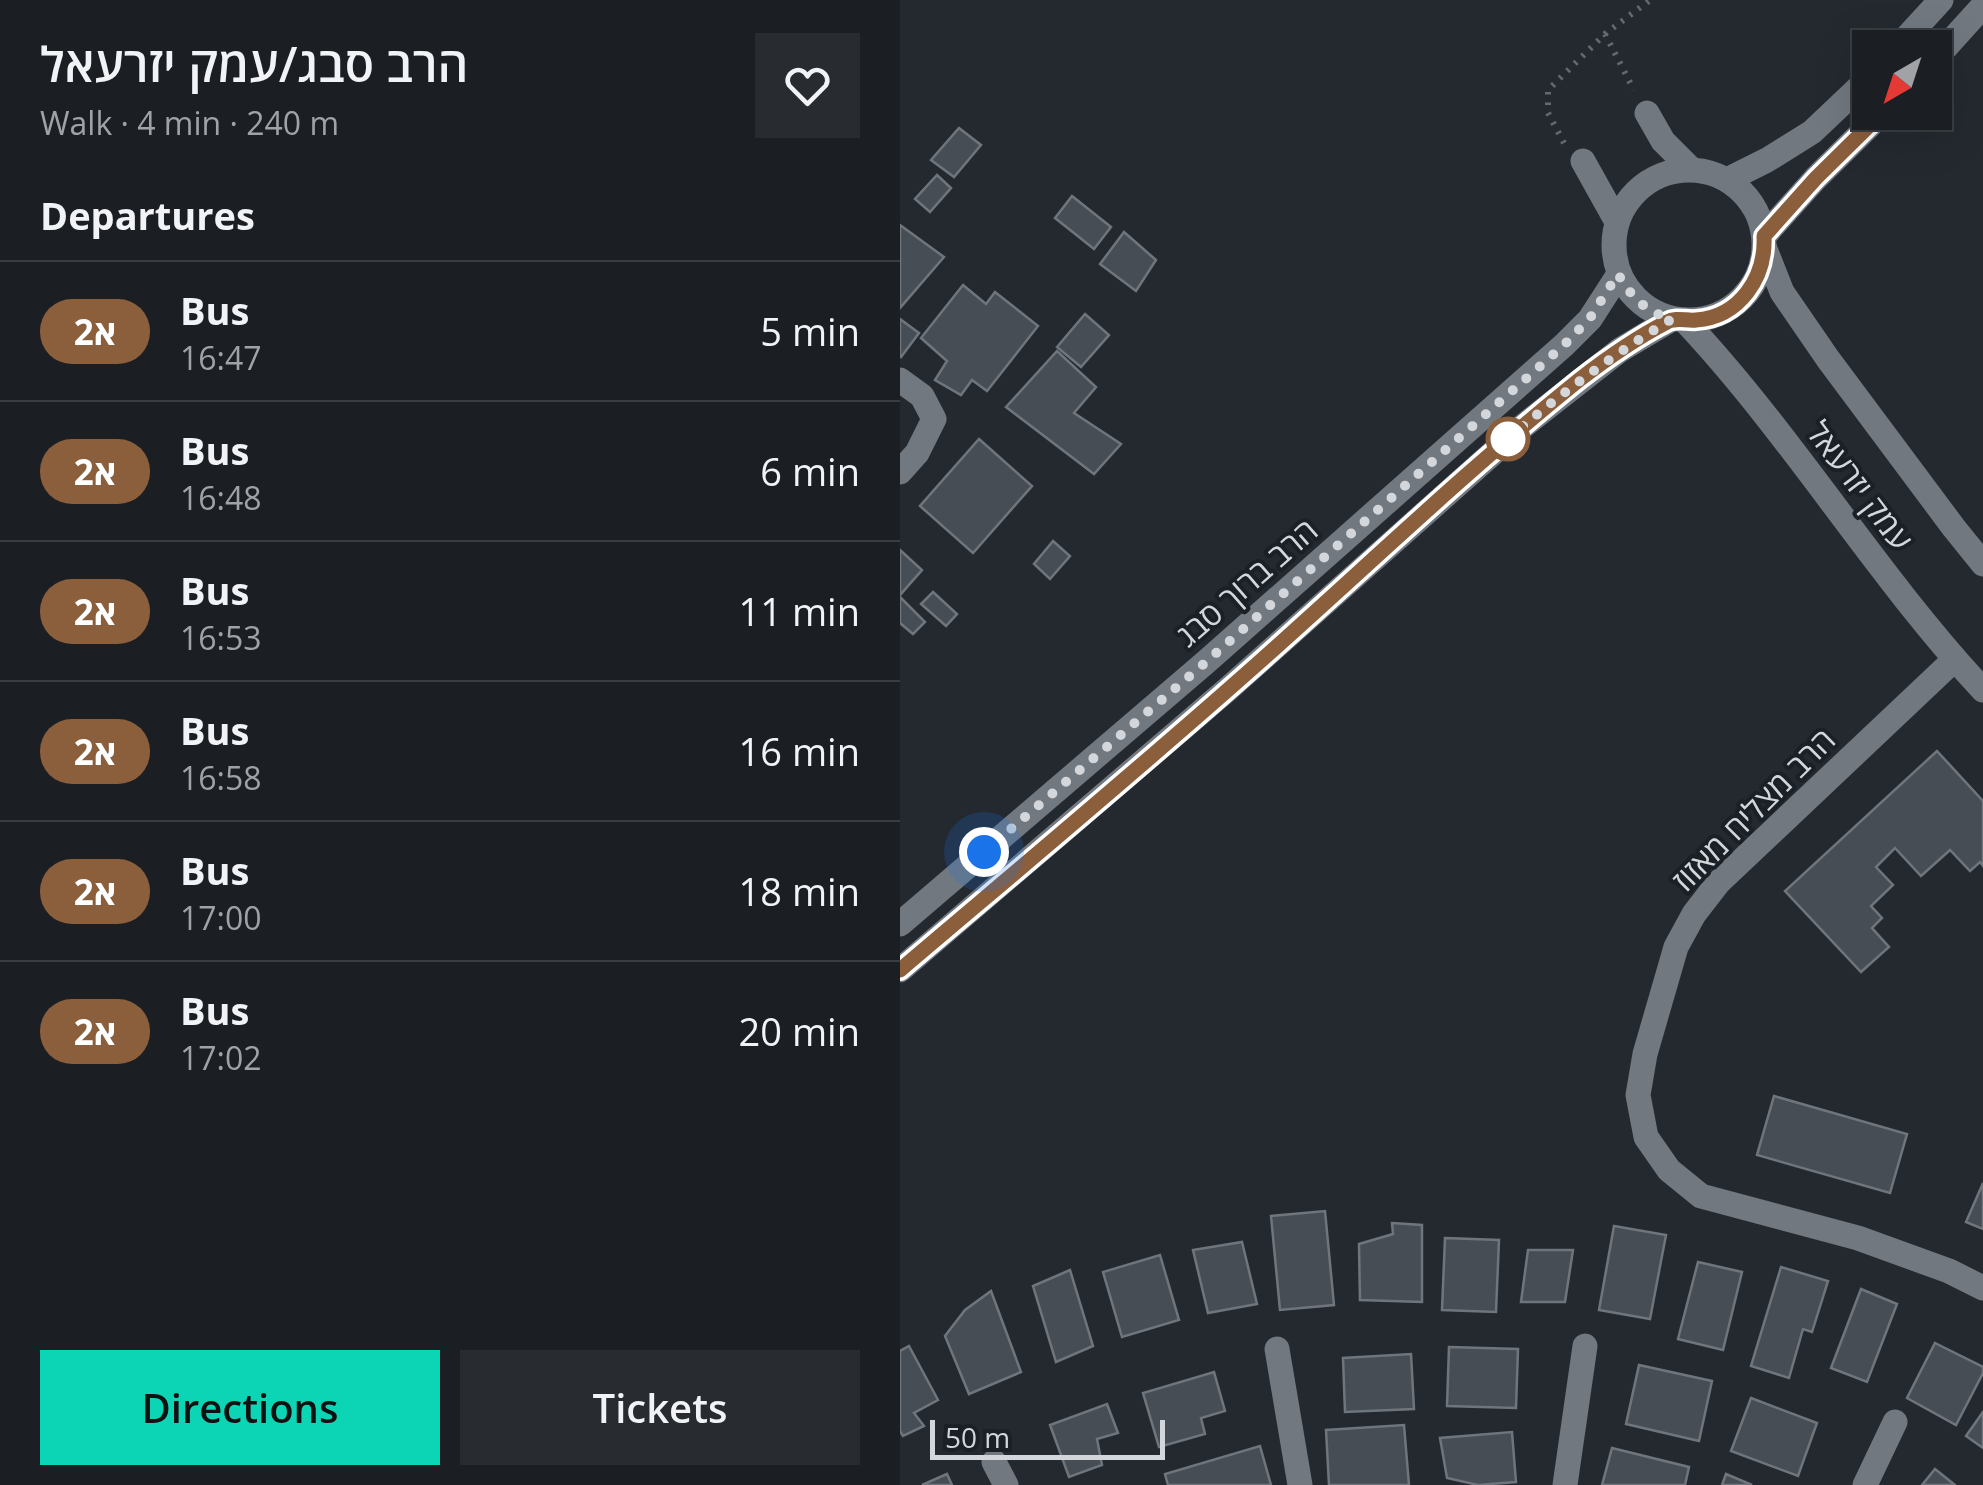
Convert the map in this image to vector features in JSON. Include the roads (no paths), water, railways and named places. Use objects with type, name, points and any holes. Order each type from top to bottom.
[{"type":"street","points":[[1913,30],[1940,0]]},
{"type":"street","points":[[1952,40],[1983,6]]},
{"type":"street","points":[[1727,180],[1812,132],[1852,96]]},
{"type":"street","points":[[1648,113],[1663,141],[1691,170]]},
{"type":"street","points":[[1764,243],[1816,178],[1865,130]]},
{"type":"street","points":[[1583,161],[1617,222]]},
{"type":"street","points":[[1672,171],[1710,172],[1727,180],[1741,190],[1760,219],[1764,243],[1760,272],[1740,302],[1720,314],[1697,320],[1660,316],[1640,303],[1618,274],[1613,239],[1625,204],[1637,189],[1672,171]]},
{"type":"street","name":"עמק יזרעאל","points":[[1764,243],[1782,292],[1983,564]]},
{"type":"street","name":"הרב ברוך סבג","points":[[900,924],[1206,662],[1564,345],[1590,318],[1618,274]]},
{"type":"street","name":"עמק יזרעאל","points":[[1678,320],[1754,400],[1873,560],[1983,690]]},
{"type":"street","name":"הרב ברוך סבג","points":[[900,970],[1229,688],[1522,426],[1620,350],[1678,320]]},
{"type":"street","points":[[900,380],[922,396],[934,419],[916,453],[900,472]]},
{"type":"street","name":"הרב מצליח מאזוז","points":[[1955,659],[1718,883],[1694,914],[1676,947],[1645,1054],[1638,1095],[1646,1137],[1668,1170],[1701,1196],[1858,1238],[1983,1288]]},
{"type":"street","points":[[1566,1485],[1585,1346]]},
{"type":"street","points":[[1277,1348],[1300,1485]]},
{"type":"street","points":[[1864,1485],[1895,1422]]},
{"type":"street","points":[[994,1462],[1006,1485]]}]
